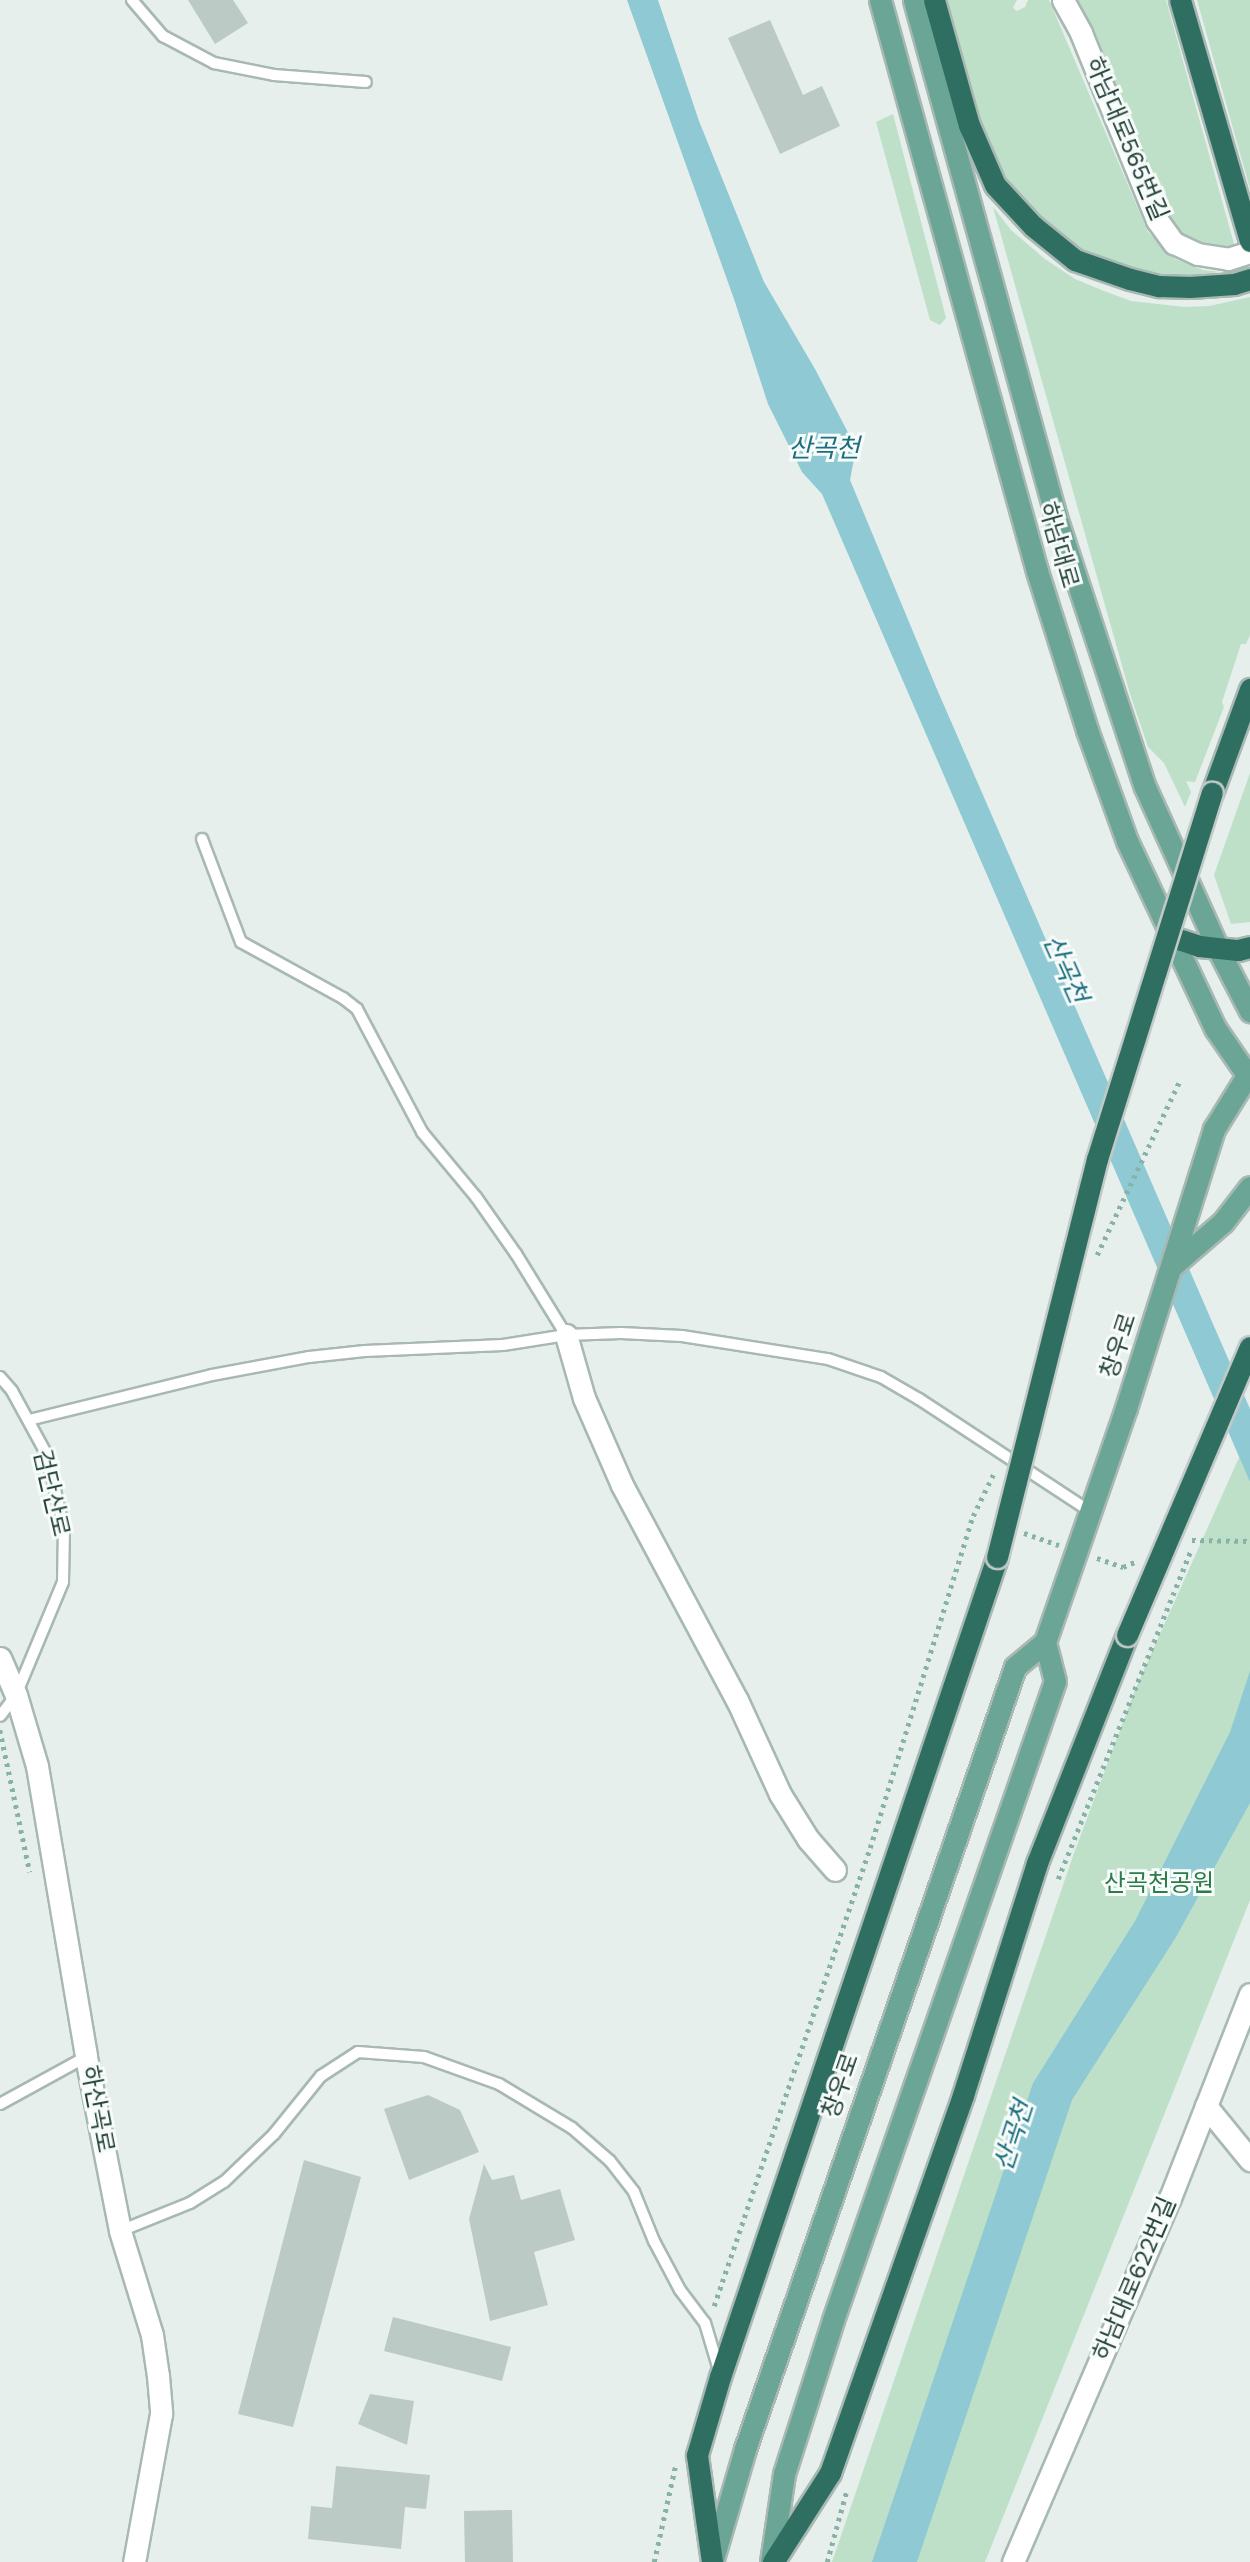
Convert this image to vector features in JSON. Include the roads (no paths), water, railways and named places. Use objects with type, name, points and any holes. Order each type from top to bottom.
[{"type":"highway","points":[[934,0],[974,137],[995,185],[1033,226],[1074,260],[1130,279],[1159,286],[1190,287],[1234,284],[1250,279]]},
{"type":"highway","points":[[1180,0],[1250,241]]},
{"type":"highway","points":[[712,2562],[697,2455],[720,2376],[997,1557],[1097,1160],[1213,793],[1250,689]]},
{"type":"highway","points":[[1239,723],[1250,697]]},
{"type":"highway","points":[[1172,937],[1218,949],[1238,950],[1250,947]]},
{"type":"highway","points":[[772,2562],[830,2473],[963,2095],[1037,1863],[1127,1635],[1250,1347]]},
{"type":"main road","name":"하남대로","points":[[880,0],[1037,571],[1083,717],[1127,841],[1215,1028],[1249,1075]]},
{"type":"main road","name":"하남대로","points":[[914,0],[1056,517],[1145,787],[1218,949],[1250,1011]]},
{"type":"main road","name":"창우로","points":[[712,2562],[754,2423],[1014,1667],[1045,1642],[1126,1408],[1214,1129],[1249,1075]]},
{"type":"main road","points":[[1172,1266],[1223,1222],[1244,1193]]},
{"type":"main road","points":[[772,2562],[784,2474],[833,2320],[1055,1681],[1045,1642]]},
{"type":"street","name":"하남대로565번길","points":[[1063,0],[1080,33],[1157,220],[1168,235],[1174,243],[1198,254],[1228,258],[1250,251]]},
{"type":"street","points":[[566,1335],[584,1398],[622,1485],[737,1700],[780,1794],[808,1839],[835,1870]]},
{"type":"street","name":"하산곡로","points":[[0,1658],[16,1695],[45,1806],[86,2057],[120,2231],[152,2335],[162,2414],[134,2562]]},
{"type":"street","name":"하남대로622번길","points":[[1013,2562],[1170,2198],[1250,1994]]},
{"type":"street","points":[[1206,2106],[1250,2160]]},
{"type":"lane","points":[[132,0],[163,36],[214,63],[274,75],[366,82]]},
{"type":"lane","points":[[202,839],[241,942],[343,998],[357,1009],[422,1132],[476,1197],[516,1254],[566,1335]]},
{"type":"lane","points":[[29,1420],[212,1375],[309,1357],[503,1345],[566,1335],[621,1333],[682,1336],[828,1359],[881,1377],[1091,1512]]},
{"type":"lane","name":"검단산로","points":[[0,1377],[12,1391],[47,1455],[64,1529],[63,1582],[16,1695],[0,1716]]},
{"type":"lane","points":[[120,2231],[190,2203],[224,2182],[274,2134],[321,2076],[358,2052],[424,2057],[499,2084],[572,2128],[611,2161],[634,2192],[673,2278],[706,2327],[720,2376]]},
{"type":"lane","points":[[0,2104],[86,2057]]},
{"type":"water","name":"산곡천","points":[[627,0],[658,0],[699,121],[764,282],[815,369],[856,448],[850,480],[936,687],[1250,1409],[1250,1482],[822,494],[802,472],[768,404],[734,299]]},
{"type":"water","name":"산곡천","points":[[1250,1671],[1250,1803],[1176,1937],[1072,2100],[917,2562],[872,2562],[1033,2083],[1135,1921],[1230,1732]]},
{"type":"park label","name":"산곡천공원","points":[[1159,1884]]}]
